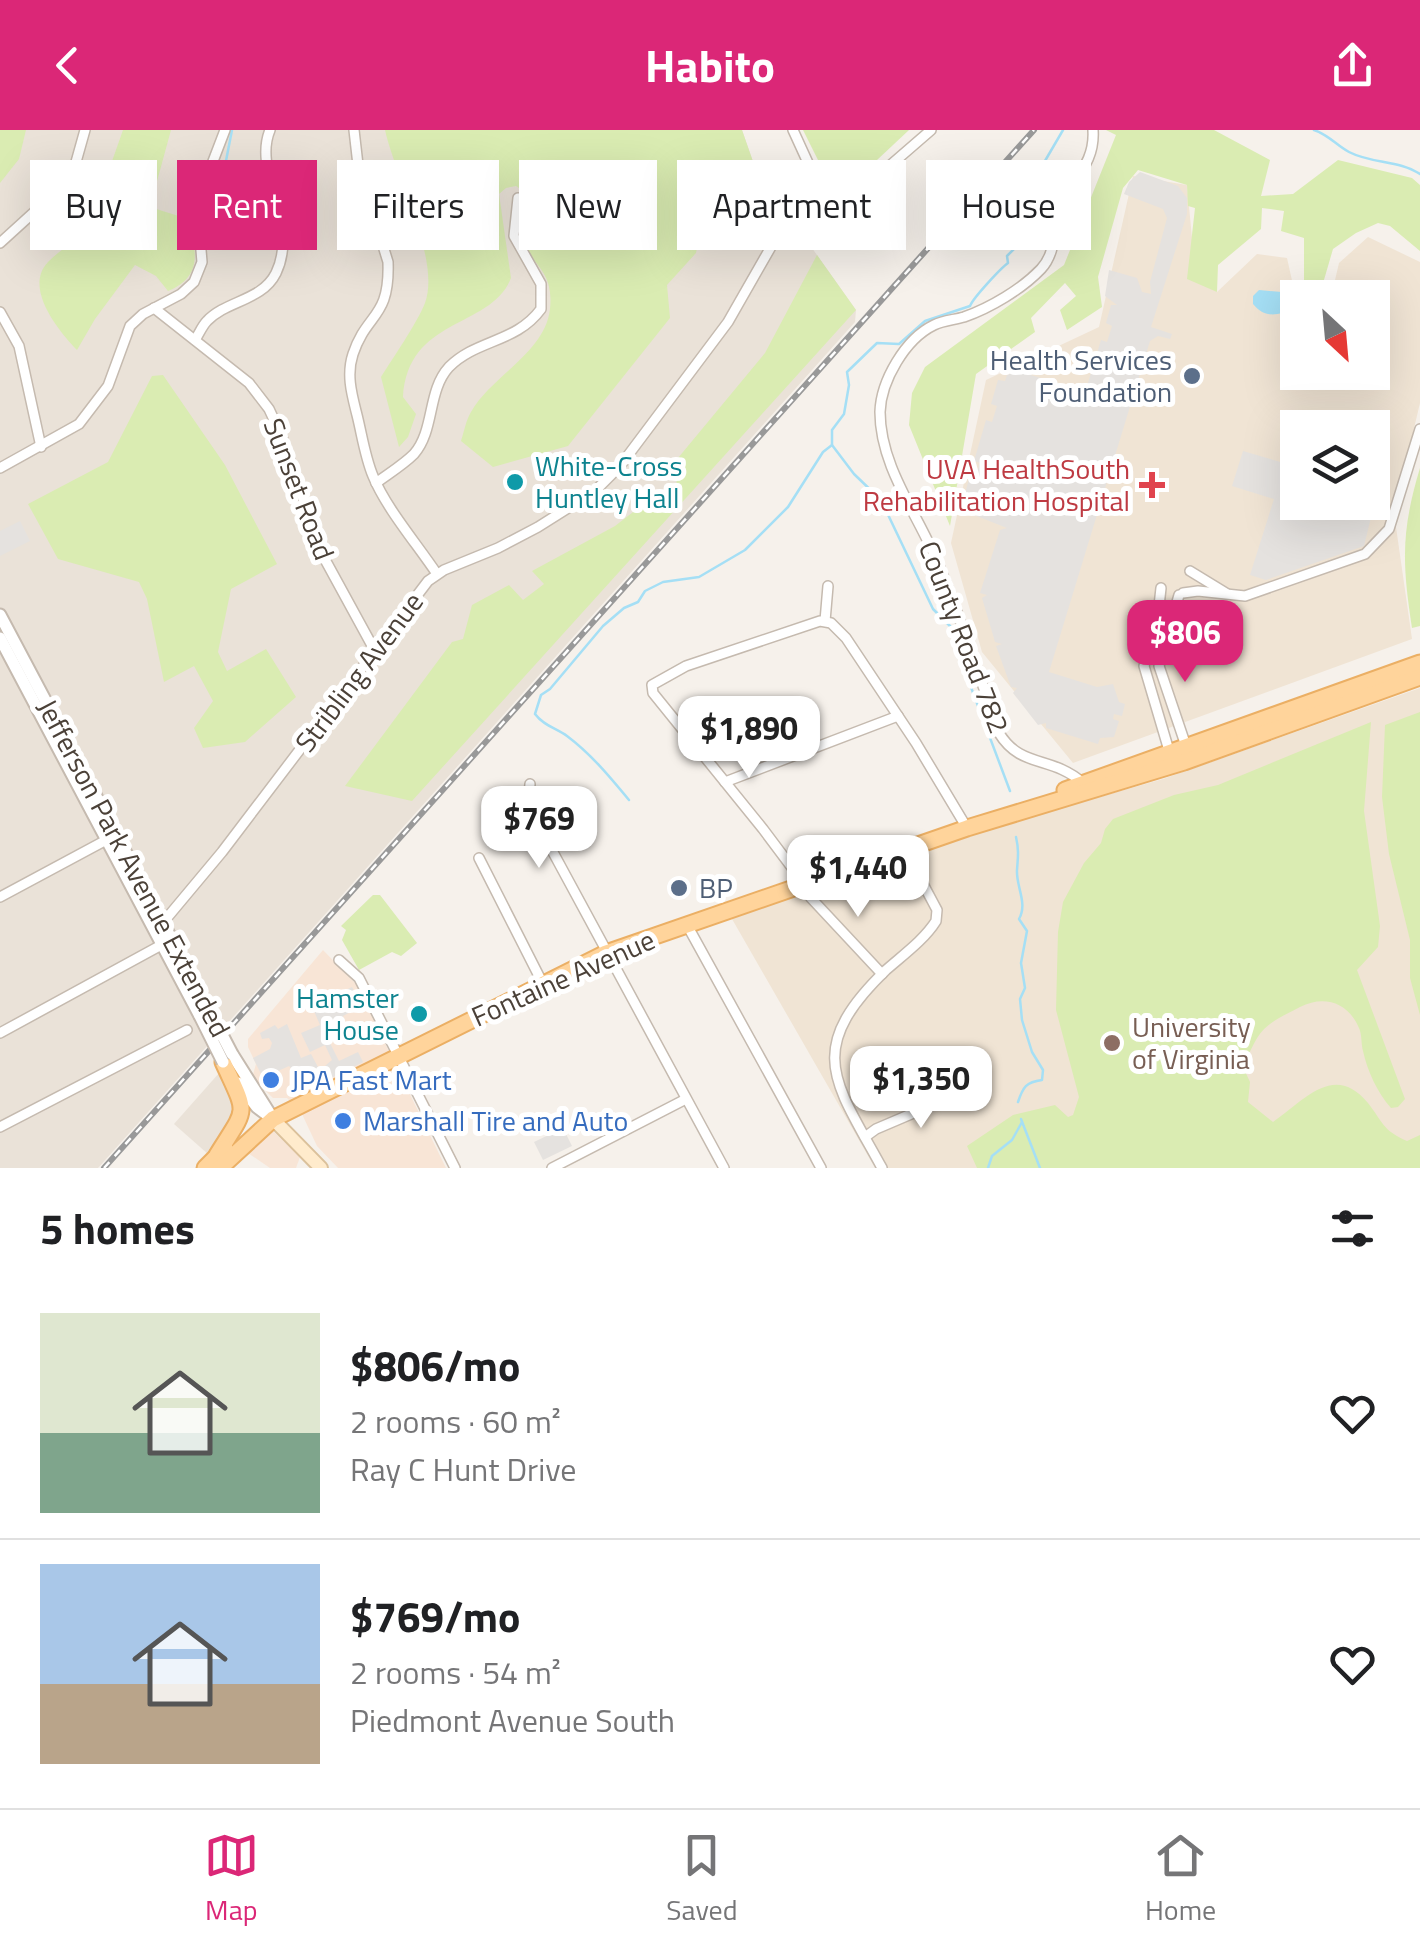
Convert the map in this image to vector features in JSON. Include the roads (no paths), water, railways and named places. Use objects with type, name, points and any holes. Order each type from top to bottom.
[{"type":"main road","name":"Fontaine Avenue","points":[[972,826],[1168,753],[1186,754],[1420,664]]},
{"type":"main road","name":"Fontaine Avenue","points":[[218,1162],[260,1118],[272,1119],[606,954],[972,826],[1420,677]]},
{"type":"main road","points":[[205,1168],[218,1162],[240,1123],[242,1112],[228,1058]]},
{"type":"main road","points":[[272,1119],[321,1168]]},
{"type":"street","points":[[0,240],[66,183],[85,130]]},
{"type":"street","points":[[0,468],[69,432],[88,416],[108,386],[126,332],[136,320],[187,290],[200,269],[197,202],[225,130]]},
{"type":"street","points":[[195,340],[207,321],[258,293],[274,278],[281,259],[281,218],[265,150],[270,130]]},
{"type":"street","points":[[354,130],[358,165],[388,262],[388,293],[358,343],[350,378],[376,482],[437,574]]},
{"type":"street","points":[[793,130],[807,160]]},
{"type":"street","name":"Stribling Avenue","points":[[895,160],[931,130]]},
{"type":"street","name":"County Road 782","points":[[1083,783],[1066,768],[1018,755],[999,732],[940,568],[887,452],[881,422],[884,390],[898,362],[924,332],[990,305],[1044,266],[1052,250],[1059,208],[1088,162],[1094,130]]},
{"type":"street","points":[[376,482],[414,454],[441,377],[454,362],[524,328],[541,308],[541,284],[516,243],[518,198]]},
{"type":"street","name":"Stribling Avenue","points":[[159,926],[222,852],[428,581],[581,502],[608,479],[719,335],[769,250]]},
{"type":"street","name":"Sunset Road","points":[[154,308],[249,383],[269,410],[322,554],[375,651]]},
{"type":"street","points":[[0,312],[19,346],[41,447]]},
{"type":"street","points":[[1186,754],[1159,666],[1181,594],[1198,591],[1244,596],[1374,548],[1389,529],[1420,429]]},
{"type":"street","points":[[1190,571],[1229,595]]},
{"type":"street","points":[[825,621],[828,586]]},
{"type":"street","points":[[1161,588],[1144,666],[1168,753]]},
{"type":"street","name":"Jefferson Park Avenue Extended","points":[[0,615],[228,1058],[272,1119]]},
{"type":"street","points":[[882,974],[811,898],[653,693],[652,685],[686,666],[825,621],[836,626],[846,638],[972,826]]},
{"type":"street","name":"Jefferson Park Avenue Extended","points":[[0,638],[112,837]]},
{"type":"street","points":[[725,782],[898,716]]},
{"type":"street","points":[[530,784],[528,806],[724,1168]]},
{"type":"street","points":[[0,897],[112,837]]},
{"type":"street","points":[[479,858],[543,984]]},
{"type":"street","points":[[882,1168],[845,1098],[832,1062],[848,1015],[882,974],[936,921],[937,910],[921,880]]},
{"type":"street","points":[[687,925],[822,1168]]},
{"type":"street","points":[[0,1033],[167,942]]},
{"type":"street","points":[[338,960],[359,978],[455,1168]]},
{"type":"street","points":[[0,1127],[186,1030]]},
{"type":"street","points":[[866,1137],[876,1129],[958,1094]]},
{"type":"street","points":[[552,1168],[686,1100]]},
{"type":"water","points":[[1259,290],[1280,292],[1280,313],[1266,314],[1256,308],[1253,296]]},
{"type":"waterway","points":[[226,160],[232,130]]},
{"type":"waterway","points":[[1010,791],[953,629],[933,609],[881,500],[832,445],[832,430],[844,414],[847,372],[877,343],[899,344],[925,321],[970,306],[1008,263],[1007,256],[1025,238],[1026,213],[1045,190],[1035,178],[1063,130]]},
{"type":"waterway","points":[[1314,130],[1358,156],[1420,174]]},
{"type":"waterway","points":[[629,800],[584,750],[535,714],[541,695],[603,626],[638,602],[645,591],[663,582],[699,577],[745,550],[788,507],[823,452],[832,445]]},
{"type":"waterway","points":[[1016,837],[1022,907],[1019,919],[1027,931],[1021,963],[1025,988],[1020,999],[1022,1020],[1032,1052],[1043,1070],[1042,1080],[1026,1086],[1018,1102]]},
{"type":"waterway","points":[[1021,1119],[1040,1168]]},
{"type":"waterway","points":[[988,1168],[992,1156],[1012,1140],[1022,1122]]},
{"type":"railway","points":[[104,1168],[1034,130]]},
{"type":"place","name":"Health Services Foundation","points":[[1192,376]]},
{"type":"place","name":"White-Cross Huntley Hall","points":[[515,482]]},
{"type":"place","name":"UVA HealthSouth Rehabilitation Hospital","points":[[1152,485]]},
{"type":"place","name":"BP","points":[[679,888]]},
{"type":"place","name":"Hamster House","points":[[419,1014]]},
{"type":"place","name":"University of Virginia","points":[[1112,1043]]},
{"type":"place","name":"JPA Fast Mart","points":[[271,1080]]},
{"type":"place","name":"Marshall Tire and Auto","points":[[343,1121]]}]
